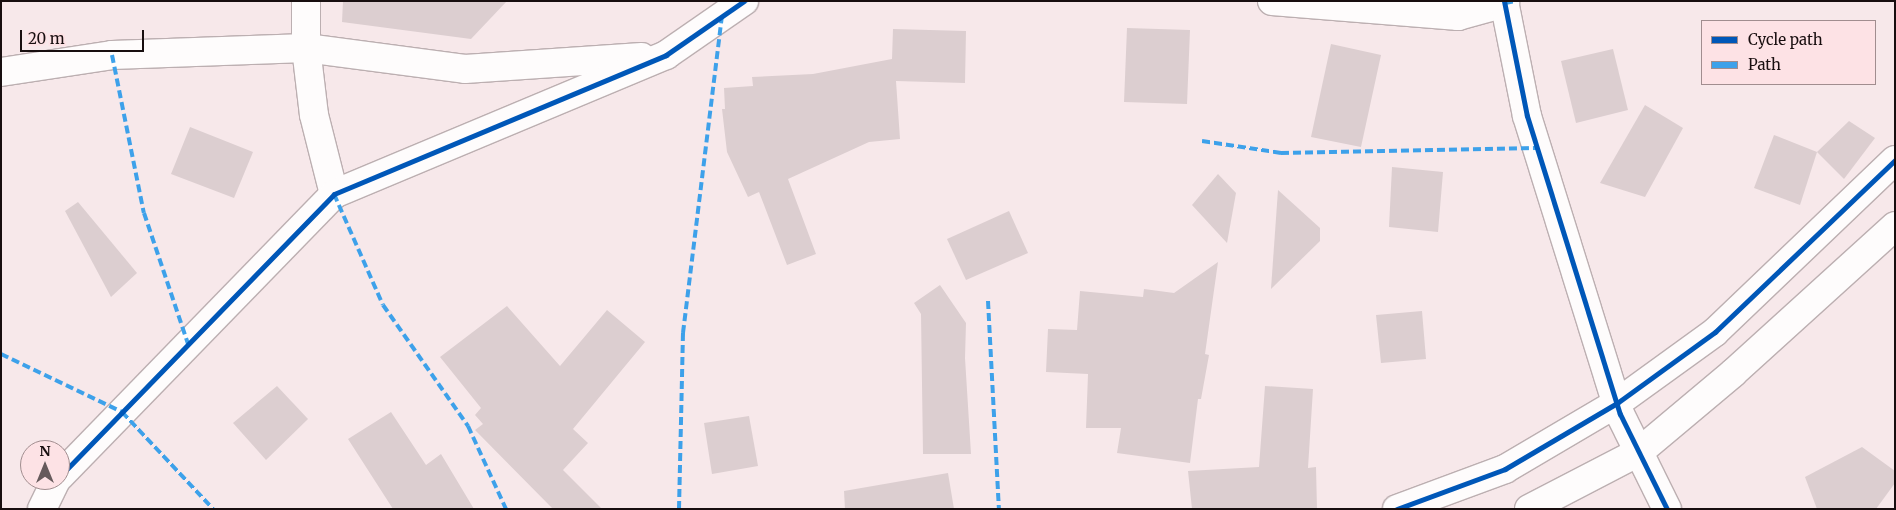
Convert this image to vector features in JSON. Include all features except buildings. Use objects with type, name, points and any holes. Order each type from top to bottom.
[{"type":"street","points":[[306,1],[306,48],[314,115],[334,194]]},
{"type":"street","points":[[1272,1],[1458,16],[1505,2],[1526,116],[1617,403],[1667,509]]},
{"type":"street","points":[[70,466],[334,194],[666,56],[730,6]]},
{"type":"street","points":[[1,72],[112,56],[306,48],[465,69],[666,56]]},
{"type":"street","points":[[1397,509],[1505,469],[1617,403],[1715,332],[1895,160]]},
{"type":"street","points":[[1529,509],[1639,452],[1733,373],[1895,226]]},
{"type":"street","points":[[42,509],[51,490]]},
{"type":"marked path","points":[[1505,3],[1516,1]]},
{"type":"marked path","points":[[679,509],[683,333],[722,16]]},
{"type":"marked path","points":[[112,55],[144,213],[188,344]]},
{"type":"marked path","points":[[1202,141],[1281,153],[1536,148]]},
{"type":"marked path","points":[[334,194],[383,305],[468,426],[506,509]]},
{"type":"marked path","points":[[988,301],[999,509]]},
{"type":"marked path","points":[[1,354],[122,412],[213,509]]},
{"type":"cycle path","points":[[70,466],[334,194],[666,55],[744,1]]},
{"type":"cycle path","points":[[1504,1],[1527,116],[1620,414],[1667,509]]},
{"type":"cycle path","points":[[1397,509],[1505,469],[1617,403],[1715,332],[1895,160]]}]
